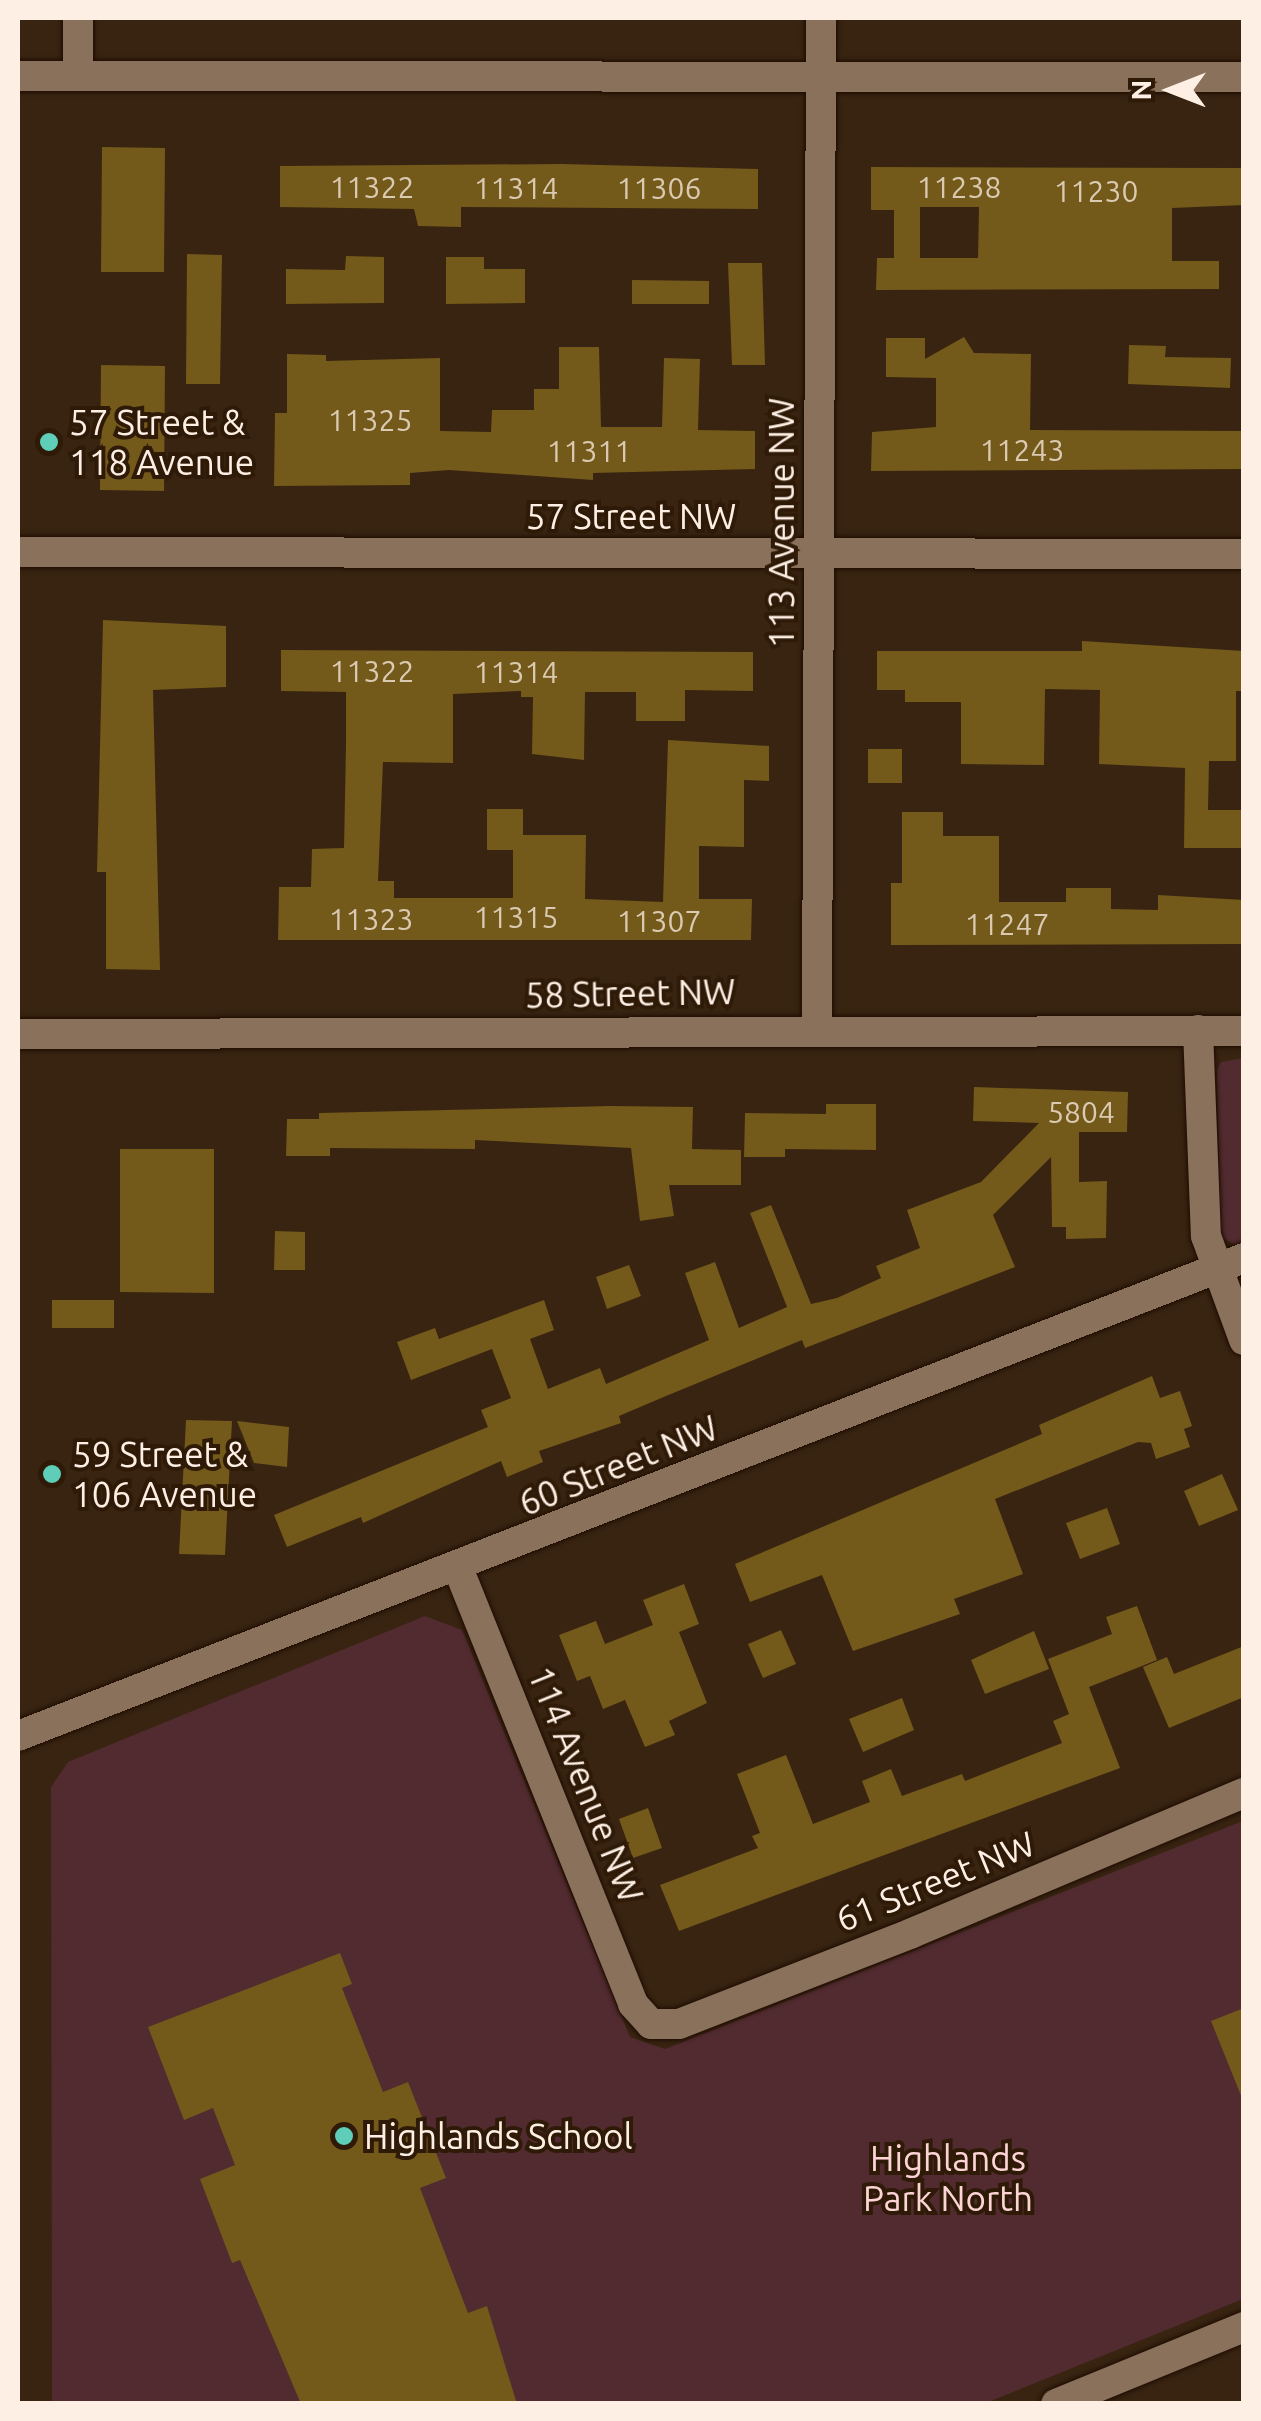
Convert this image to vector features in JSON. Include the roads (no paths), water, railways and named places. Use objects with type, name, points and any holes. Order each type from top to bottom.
[{"type":"street","points":[[78,18],[78,74]]},
{"type":"street","name":"113 Avenue NW","points":[[817,1028],[821,18]]},
{"type":"street","points":[[18,76],[1244,77]]},
{"type":"street","name":"57 Street NW","points":[[18,552],[1244,554]]},
{"type":"street","name":"58 Street NW","points":[[18,1034],[817,1028],[1244,1031]]},
{"type":"street","points":[[1198,1030],[1206,1236],[1229,1264],[1244,1340]]},
{"type":"street","name":"60 Street NW","points":[[18,1736],[458,1568],[1229,1264]]},
{"type":"street","name":"114 Avenue NW","points":[[458,1568],[633,2004],[651,2024]]},
{"type":"street","name":"61 Street NW","points":[[651,2024],[678,2024],[822,1968],[1244,1793]]},
{"type":"street","points":[[1056,2404],[1244,2327]]},
{"type":"place","name":"57 Street & 118 Avenue","points":[[49,442]]},
{"type":"place","name":"59 Street & 106 Avenue","points":[[52,1474]]},
{"type":"place","name":"Highlands School","points":[[344,2136]]},
{"type":"park label","name":"Highlands Park North","points":[[948,2178]]}]
